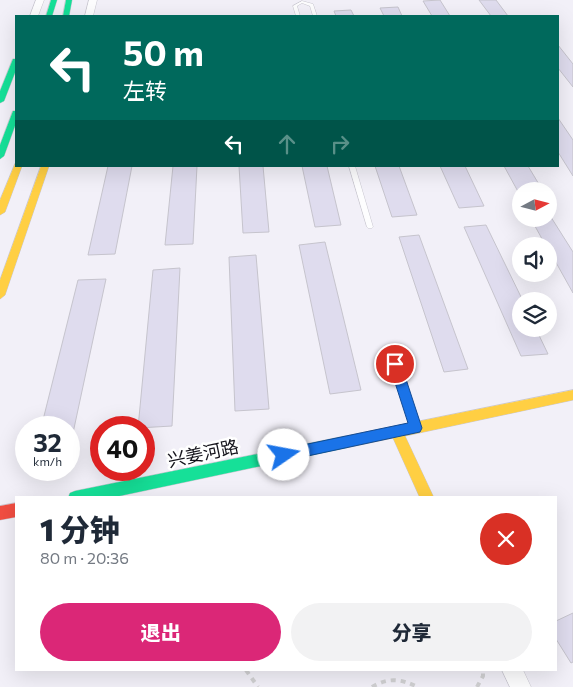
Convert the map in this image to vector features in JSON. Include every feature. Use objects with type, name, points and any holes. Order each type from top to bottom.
[{"type":"street","points":[[34,15],[40,0]]},
{"type":"street","points":[[49,15],[54,0]]},
{"type":"street","points":[[66,15],[69,0]]},
{"type":"street","points":[[89,15],[94,0]]},
{"type":"street","points":[[0,102],[15,64]]},
{"type":"street","points":[[0,156],[15,116]]},
{"type":"street","points":[[0,212],[18,167]]},
{"type":"street","points":[[0,295],[45,167]]},
{"type":"street","name":"兴姜河路","points":[[85,496],[573,395]]},
{"type":"street","points":[[397,432],[426,496]]},
{"type":"street","points":[[0,513],[15,510]]},
{"type":"street","points":[[513,671],[521,687]]},
{"type":"lane","points":[[298,15],[295,6],[302,1],[312,5],[316,15]]},
{"type":"lane","points":[[352,167],[370,227]]},
{"type":"lane","points":[[395,364],[416,428]]},
{"type":"path","points":[[247,671],[258,687]]},
{"type":"path","points":[[477,687],[483,676],[483,671]]},
{"type":"path","points":[[372,687],[381,680],[392,678],[418,687]]},
{"type":"building","points":[[440,0],[449,15],[431,15],[423,1]]},
{"type":"building","points":[[479,0],[496,0],[507,15],[490,15]]},
{"type":"building","points":[[398,7],[402,15],[384,15],[380,8]]},
{"type":"building","points":[[351,10],[354,15],[336,15],[334,11]]},
{"type":"building","points":[[559,46],[573,64],[573,87],[559,69]]},
{"type":"building","points":[[559,119],[573,140],[573,176],[559,154]]},
{"type":"building","points":[[108,167],[132,167],[115,254],[88,255]]},
{"type":"building","points":[[173,167],[197,167],[193,244],[165,245]]},
{"type":"building","points":[[239,167],[263,167],[269,232],[243,233]]},
{"type":"building","points":[[302,167],[327,167],[341,225],[315,227]]},
{"type":"building","points":[[375,167],[399,167],[417,215],[392,217]]},
{"type":"building","points":[[440,167],[465,167],[484,206],[459,208]]},
{"type":"building","points":[[505,167],[529,167],[538,182],[513,182]]},
{"type":"building","points":[[486,225],[512,282],[519,292],[512,292],[512,336],[464,227]]},
{"type":"building","points":[[536,228],[558,228],[573,252],[573,293],[557,264],[557,237],[541,237]]},
{"type":"building","points":[[419,235],[468,369],[444,372],[399,237]]},
{"type":"building","points":[[325,242],[361,390],[330,394],[299,245]]},
{"type":"building","points":[[256,255],[269,409],[235,411],[229,257]]},
{"type":"building","points":[[180,268],[172,426],[155,427],[155,416],[139,416],[153,270]]},
{"type":"building","points":[[106,279],[77,416],[44,416],[78,280]]},
{"type":"building","points":[[513,337],[540,337],[548,354],[521,356]]},
{"type":"building","points":[[573,613],[573,662],[571,663],[557,641],[557,621]]},
{"type":"traffic: fast","points":[[49,15],[54,0]]},
{"type":"traffic: fast","points":[[66,15],[69,0]]},
{"type":"traffic: fast","points":[[0,101],[15,64]]},
{"type":"traffic: fast","points":[[0,156],[15,116]]},
{"type":"traffic: fast","points":[[85,496],[346,442]]},
{"type":"traffic: slow","points":[[0,212],[18,167]]},
{"type":"traffic: slow","points":[[0,295],[45,167]]},
{"type":"traffic: slow","points":[[346,442],[573,395]]},
{"type":"traffic: slow","points":[[397,432],[426,496]]},
{"type":"traffic: jam","points":[[0,513],[15,510]]},
{"type":"route","points":[[284,455],[416,428],[395,364]]}]
